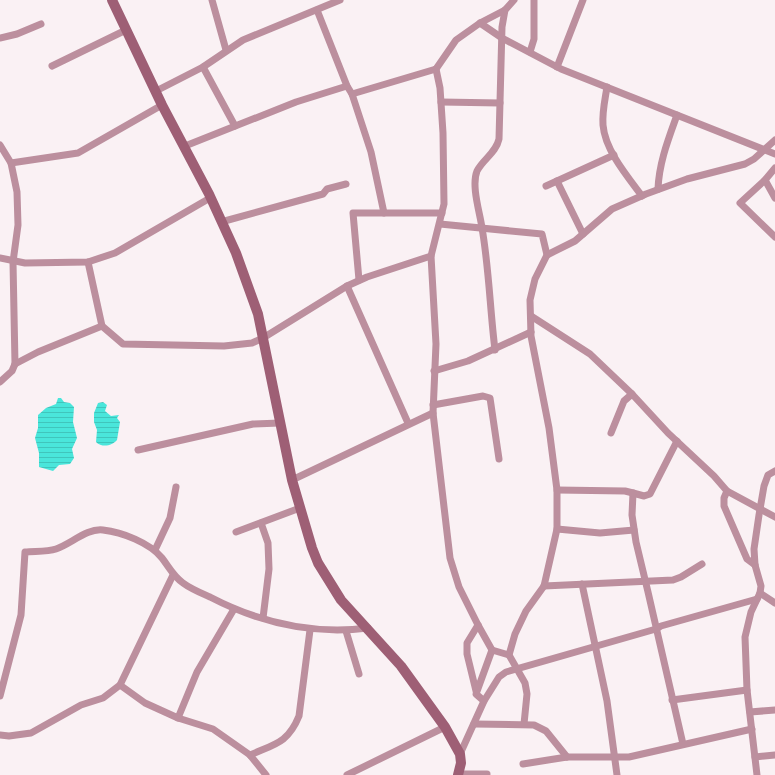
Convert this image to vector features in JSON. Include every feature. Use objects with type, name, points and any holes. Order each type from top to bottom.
[{"type":"street","points":[[112,0],[162,105],[185,146],[210,198],[251,291],[263,338],[292,480],[312,548],[326,579],[341,600],[401,666],[445,728],[460,754],[461,763],[458,774],[486,774]]},
{"type":"street","points":[[212,0],[226,50]]},
{"type":"street","points":[[156,91],[203,67],[226,50],[243,40],[340,0]]},
{"type":"street","points":[[352,94],[436,69],[456,40],[480,23],[505,10],[514,0]]},
{"type":"street","points":[[530,52],[534,39],[534,0]]},
{"type":"street","points":[[557,67],[583,0]]},
{"type":"street","points":[[316,10],[347,86],[352,94],[370,152],[384,213]]},
{"type":"street","points":[[495,350],[482,228],[477,205],[476,180],[477,171],[498,147],[502,38],[505,10]]},
{"type":"street","points":[[480,23],[502,38],[557,67],[775,154]]},
{"type":"street","points":[[0,38],[18,34],[40,24]]},
{"type":"street","points":[[52,66],[126,30]]},
{"type":"street","points":[[203,67],[235,126]]},
{"type":"street","points":[[436,69],[441,102],[444,204],[431,256],[436,344],[433,413],[450,558],[459,587],[492,650],[509,655]]},
{"type":"street","points":[[185,146],[296,102],[347,86]]},
{"type":"street","points":[[607,87],[603,111],[603,125],[608,144],[642,196]]},
{"type":"street","points":[[441,102],[500,103]]},
{"type":"street","points":[[11,163],[78,153],[162,105]]},
{"type":"street","points":[[658,189],[658,176],[664,151],[677,115]]},
{"type":"street","points":[[524,724],[527,694],[525,683],[515,669],[509,655],[515,634],[526,611],[544,586],[557,529],[557,490],[549,428],[531,332],[530,300],[535,280],[547,255],[575,241],[612,209],[658,189],[688,179],[745,164],[754,159],[775,140]]},
{"type":"street","points":[[0,144],[11,163],[17,192],[18,225],[13,262],[15,364],[12,371],[0,382]]},
{"type":"street","points":[[546,186],[614,155]]},
{"type":"street","points":[[775,168],[765,180],[740,203],[775,237]]},
{"type":"street","points":[[765,180],[775,198]]},
{"type":"street","points":[[557,182],[583,234]]},
{"type":"street","points":[[221,222],[323,194],[327,189],[346,184]]},
{"type":"street","points":[[0,256],[13,262],[88,262],[115,253],[210,198]]},
{"type":"street","points":[[360,280],[353,213],[442,213]]},
{"type":"street","points":[[440,224],[542,234],[547,255]]},
{"type":"street","points":[[88,262],[102,326],[123,344],[224,346],[252,343],[263,338],[347,286],[360,280],[431,256]]},
{"type":"street","points":[[347,286],[408,423]]},
{"type":"street","points":[[530,316],[590,354],[632,394],[727,491],[775,517]]},
{"type":"street","points":[[15,364],[44,349],[102,326]]},
{"type":"street","points":[[434,371],[468,361],[495,350],[531,332]]},
{"type":"street","points":[[611,433],[624,401],[632,394]]},
{"type":"street","points":[[433,405],[483,396],[490,398],[499,459]]},
{"type":"street","points":[[292,480],[408,423],[433,413]]},
{"type":"street","points":[[138,450],[246,426],[280,423]]},
{"type":"street","points":[[557,490],[625,491],[644,496],[650,494],[678,441]]},
{"type":"street","points":[[758,775],[747,690],[745,637],[750,612],[758,596],[760,579],[755,565],[754,549],[760,508],[768,475],[775,470]]},
{"type":"street","points":[[155,550],[170,518],[176,487]]},
{"type":"street","points":[[727,491],[724,498],[724,506],[747,559],[755,565]]},
{"type":"street","points":[[633,493],[632,515],[644,581],[683,744]]},
{"type":"street","points":[[236,532],[300,508]]},
{"type":"street","points":[[261,523],[268,543],[269,568],[262,618]]},
{"type":"street","points":[[557,529],[600,533],[634,530]]},
{"type":"street","points":[[1,691],[21,615],[26,552],[55,549],[92,531],[102,530],[116,532],[152,547],[173,575],[184,584],[234,609],[262,618],[310,630],[346,631],[368,628]]},
{"type":"street","points":[[544,586],[677,578],[702,564]]},
{"type":"street","points":[[0,735],[9,736],[32,733],[81,705],[103,698],[120,685],[173,575]]},
{"type":"street","points":[[582,584],[594,648],[607,701],[617,775]]},
{"type":"street","points":[[460,754],[484,701],[499,677],[515,669],[594,648],[758,596],[775,603]]},
{"type":"street","points":[[178,718],[198,672],[234,609]]},
{"type":"street","points":[[478,625],[467,643],[467,654],[476,694],[484,701]]},
{"type":"street","points":[[250,755],[284,740],[295,726],[299,716],[310,630]]},
{"type":"street","points":[[346,631],[359,674]]},
{"type":"street","points":[[476,694],[492,650]]},
{"type":"street","points":[[120,685],[145,703],[178,718],[213,729],[250,755],[266,775]]},
{"type":"street","points":[[672,700],[747,690]]},
{"type":"street","points":[[750,712],[775,710]]},
{"type":"street","points":[[474,724],[524,724],[534,726],[546,731],[567,757]]},
{"type":"street","points":[[348,775],[445,728]]},
{"type":"street","points":[[523,764],[567,757],[629,757],[752,730]]},
{"type":"street","points":[[755,757],[775,755]]},
{"type":"water","points":[[58,398],[61,398],[64,402],[70,403],[74,407],[73,422],[77,438],[72,449],[74,458],[70,464],[59,465],[53,471],[39,467],[39,453],[35,438],[38,428],[38,415],[46,408],[56,404]]},
{"type":"water","points":[[103,402],[107,405],[105,411],[111,416],[119,415],[117,418],[120,422],[117,440],[107,446],[96,442],[97,430],[94,422],[94,413],[98,403]]}]
